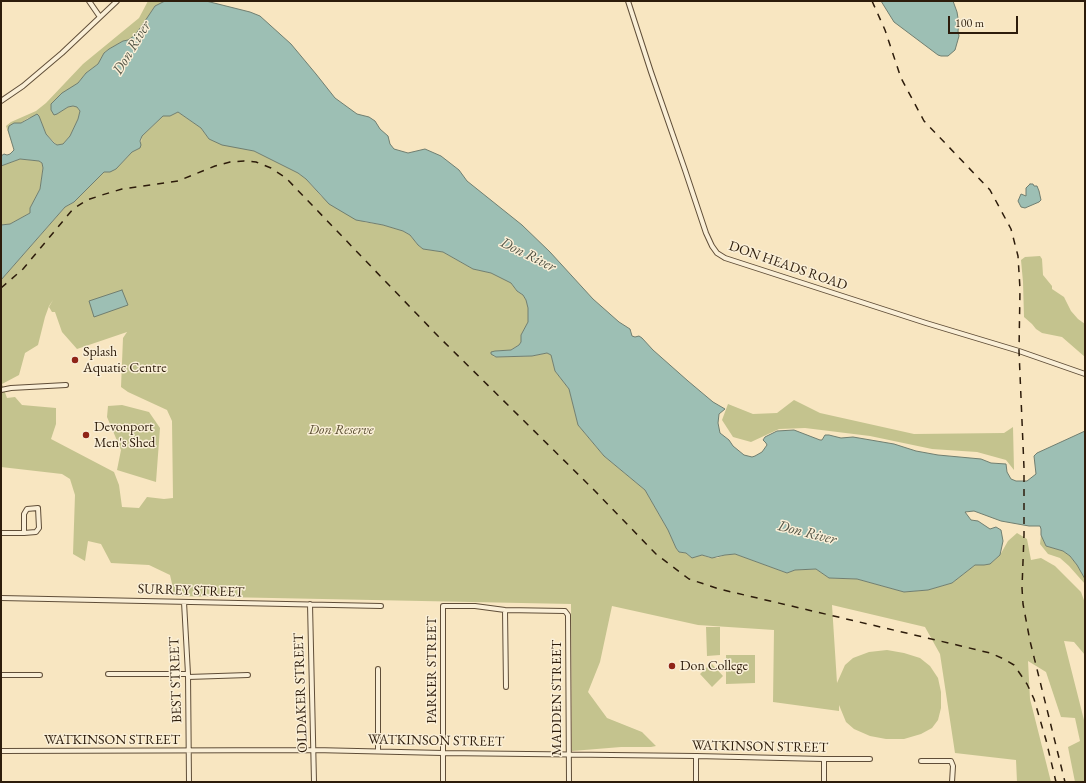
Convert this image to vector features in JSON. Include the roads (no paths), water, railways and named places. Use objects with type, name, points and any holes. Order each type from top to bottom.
[{"type":"street","points":[[89,1],[100,17]]},
{"type":"street","points":[[1,100],[23,86],[62,53],[117,1]]},
{"type":"street","name":"DON HEADS ROAD","points":[[628,1],[650,72],[706,233],[717,253],[725,258],[926,323],[1019,351],[1085,374]]},
{"type":"street","points":[[1,390],[11,388],[66,385]]},
{"type":"street","points":[[1,533],[24,533],[36,532],[39,528],[38,508],[27,509],[24,514],[24,533]]},
{"type":"street","name":"SURREY STREET","points":[[1,598],[381,606]]},
{"type":"street","name":"BEST STREET","points":[[184,602],[188,676],[189,782]]},
{"type":"street","name":"OLDAKER STREET","points":[[310,604],[314,782]]},
{"type":"street","name":"PARKER STREET","points":[[443,782],[443,606],[475,606],[505,610]]},
{"type":"street","points":[[505,610],[506,687]]},
{"type":"street","name":"MADDEN STREET","points":[[505,610],[565,611],[568,615],[568,782]]},
{"type":"street","points":[[378,669],[378,751]]},
{"type":"street","points":[[108,674],[188,676],[248,675]]},
{"type":"street","points":[[1,675],[40,675]]},
{"type":"street","name":"WATKINSON STREET","points":[[1,751],[314,750],[870,759]]},
{"type":"street","points":[[696,756],[696,782]]},
{"type":"street","points":[[824,759],[824,782]]},
{"type":"street","points":[[921,761],[951,761],[952,782]]},
{"type":"water","name":"Don River","points":[[165,1],[206,1],[260,16],[291,44],[335,98],[357,114],[369,117],[375,121],[380,129],[388,136],[390,144],[394,149],[408,153],[425,149],[441,156],[459,170],[467,181],[522,225],[550,252],[593,299],[619,322],[630,329],[632,336],[639,336],[642,338],[653,350],[688,381],[713,402],[725,409],[719,414],[718,423],[720,433],[744,455],[752,457],[762,452],[767,445],[763,440],[765,437],[777,431],[794,430],[820,440],[822,440],[825,435],[841,438],[853,437],[894,444],[916,451],[938,455],[981,459],[991,463],[1006,464],[1007,472],[1011,479],[1016,481],[1027,481],[1036,474],[1034,456],[1037,453],[1085,431],[1085,579],[1070,556],[1063,551],[1046,546],[1041,535],[1040,526],[1029,526],[1001,521],[974,511],[965,512],[971,520],[978,521],[990,529],[996,527],[1001,530],[1003,541],[1000,555],[990,564],[975,565],[952,583],[928,590],[904,592],[857,579],[829,578],[816,569],[795,570],[787,573],[735,554],[712,558],[702,555],[692,558],[686,553],[679,552],[645,490],[604,456],[578,425],[569,389],[555,371],[551,355],[547,353],[532,356],[496,357],[491,354],[491,352],[495,351],[511,350],[519,345],[521,342],[521,335],[528,322],[528,308],[526,300],[511,283],[491,273],[473,269],[443,252],[423,249],[410,235],[403,231],[383,225],[356,220],[329,204],[306,179],[298,173],[254,151],[222,145],[209,139],[201,128],[178,112],[170,116],[163,116],[142,136],[140,148],[132,152],[116,169],[110,172],[104,172],[74,202],[65,207],[1,280],[1,225],[10,224],[30,213],[30,208],[40,189],[43,168],[42,163],[39,161],[20,159],[1,166],[1,156],[4,154],[10,154],[14,150],[8,130],[9,126],[14,123],[21,123],[37,114],[46,134],[57,145],[63,144],[70,136],[80,111],[77,107],[73,106],[68,107],[54,115],[51,110],[51,104],[62,93],[78,83],[86,73],[98,64],[104,53],[134,36],[155,6]]},
{"type":"water","points":[[881,1],[953,1],[959,24],[959,36],[955,50],[948,56],[938,55],[894,22]]},
{"type":"water","points":[[1030,184],[1037,186],[1041,200],[1025,208],[1021,207],[1018,201],[1021,194],[1026,196],[1026,188]]},
{"type":"water","points":[[122,290],[128,305],[94,317],[89,301]]},
{"type":"railway","points":[[872,1],[885,30],[901,78],[924,121],[990,190],[1011,229],[1018,256],[1020,289],[1019,351],[1024,468],[1023,604],[1030,641],[1065,782]]},
{"type":"railway","points":[[1,288],[23,269],[73,209],[87,200],[122,189],[178,181],[215,166],[230,162],[256,162],[271,168],[286,178],[438,336],[595,491],[656,554],[689,579],[719,589],[990,653],[1004,659],[1014,665],[1027,684],[1034,699],[1056,782]]},
{"type":"place","name":"Splash Aquatic Centre","points":[[75,360]]},
{"type":"place","name":"Devonport Men's Shed","points":[[86,435]]},
{"type":"place","name":"Don College","points":[[672,666]]},
{"type":"park label","name":"Don Reserve","points":[[341,430]]}]
